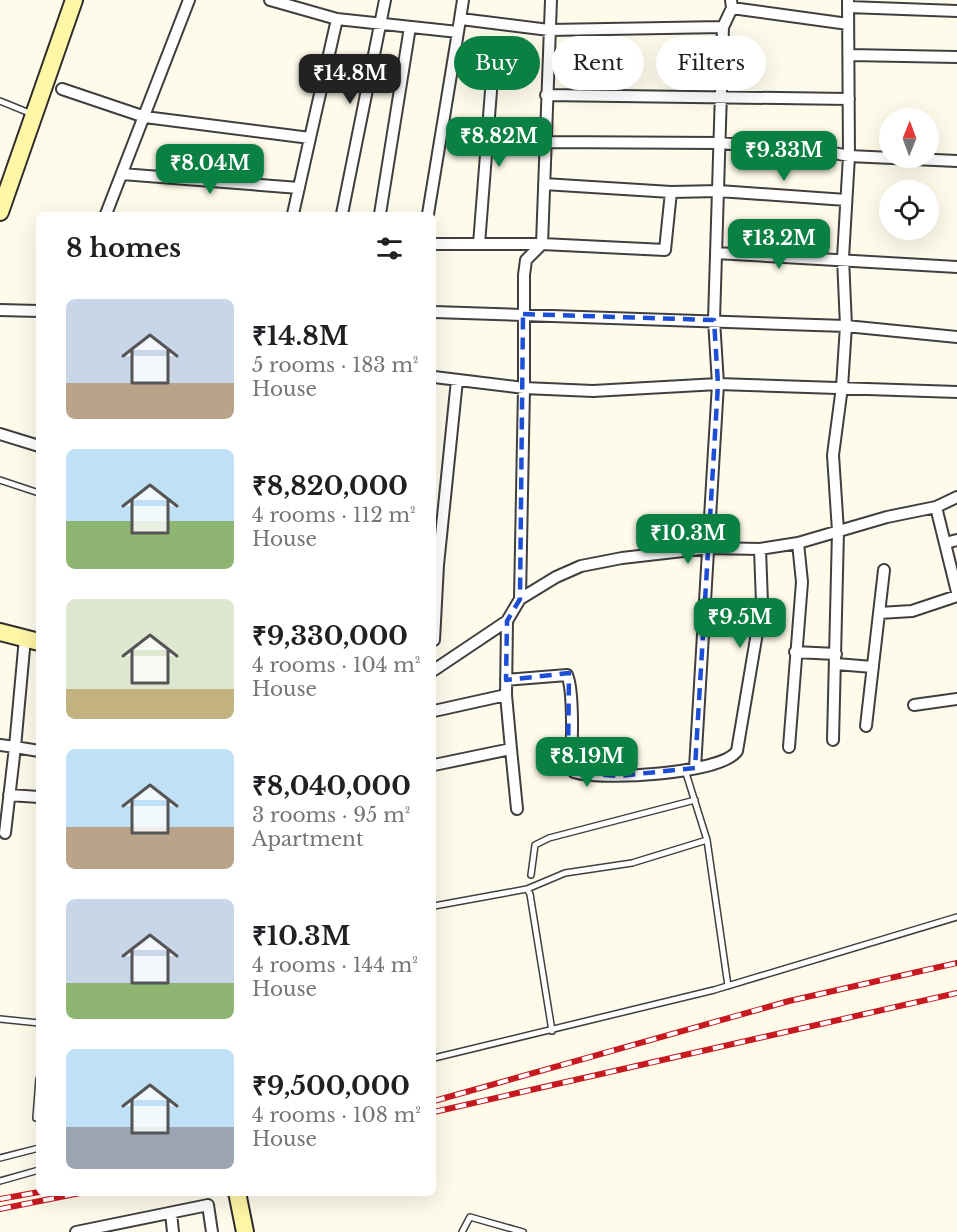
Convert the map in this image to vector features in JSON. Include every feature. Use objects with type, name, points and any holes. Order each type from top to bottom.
[{"type":"main road","points":[[0,212],[74,0]]},
{"type":"main road","points":[[0,632],[32,640]]},
{"type":"main road","points":[[238,1196],[245,1232]]},
{"type":"street","points":[[107,212],[189,0]]},
{"type":"street","points":[[270,0],[337,19],[458,32]]},
{"type":"street","points":[[342,212],[385,0]]},
{"type":"street","points":[[428,212],[463,0]]},
{"type":"street","points":[[520,599],[523,314],[526,260],[542,244],[551,0]]},
{"type":"street","points":[[690,769],[709,548],[718,384],[714,320],[723,27],[731,4],[848,24]]},
{"type":"street","points":[[833,740],[838,531],[833,455],[842,387],[846,326],[843,258],[849,156],[848,4],[957,11]]},
{"type":"street","points":[[293,212],[337,19]]},
{"type":"street","points":[[461,19],[549,30],[723,27]]},
{"type":"street","points":[[380,212],[410,27]]},
{"type":"street","points":[[849,55],[957,57]]},
{"type":"street","points":[[62,89],[145,117],[310,138]]},
{"type":"street","points":[[479,244],[491,91]]},
{"type":"street","points":[[546,95],[849,99]]},
{"type":"street","points":[[545,142],[718,143],[819,150],[849,156],[957,161]]},
{"type":"street","points":[[122,174],[299,188]]},
{"type":"street","points":[[544,184],[671,192],[718,191],[846,200]]},
{"type":"street","points":[[436,244],[542,244],[665,250],[671,192]]},
{"type":"street","points":[[716,253],[843,258],[957,267]]},
{"type":"street","points":[[0,309],[36,311]]},
{"type":"street","points":[[436,312],[846,326],[957,337]]},
{"type":"street","points":[[436,377],[524,388],[593,391],[718,384],[957,392]]},
{"type":"street","points":[[436,602],[457,380]]},
{"type":"street","points":[[0,434],[36,445]]},
{"type":"street","points":[[436,669],[507,621],[520,599],[556,577],[581,566],[622,558],[709,548],[760,549],[798,543],[936,507],[957,497]]},
{"type":"street","points":[[879,613],[912,611],[957,594],[936,507]]},
{"type":"street","points":[[945,543],[957,540]]},
{"type":"street","points":[[789,747],[802,582],[798,543]]},
{"type":"street","points":[[506,680],[567,675],[571,721],[571,758],[568,764],[574,772],[618,776],[657,774],[726,760],[737,751],[762,603],[760,549]]},
{"type":"street","points":[[866,726],[884,570]]},
{"type":"street","points":[[507,621],[506,695],[517,809]]},
{"type":"street","points":[[5,833],[15,747],[32,640]]},
{"type":"street","points":[[795,652],[873,667]]},
{"type":"street","points":[[436,711],[506,695]]},
{"type":"street","points":[[914,705],[957,699]]},
{"type":"street","points":[[0,745],[36,750]]},
{"type":"street","points":[[436,765],[511,749]]},
{"type":"street","points":[[9,795],[36,797]]},
{"type":"street","points":[[76,1232],[125,1228],[171,1213],[208,1205],[212,1232]]},
{"type":"street","points":[[171,1213],[173,1232]]},
{"type":"lane","points":[[0,102],[33,114]]},
{"type":"lane","points":[[0,480],[36,492]]},
{"type":"lane","points":[[690,769],[695,801],[707,840],[729,986]]},
{"type":"lane","points":[[531,875],[535,845],[549,838],[695,801]]},
{"type":"lane","points":[[436,906],[527,889],[566,873],[632,863],[707,840]]},
{"type":"lane","points":[[527,889],[530,894],[552,1031]]},
{"type":"lane","points":[[436,1058],[729,986],[957,917]]},
{"type":"lane","points":[[0,1019],[36,1023]]},
{"type":"lane","points":[[0,1158],[36,1149]]},
{"type":"lane","points":[[0,1181],[36,1171]]},
{"type":"lane","points":[[462,1232],[470,1217],[523,1232]]},
{"type":"highlighted area","points":[[523,314],[714,320],[718,384],[695,768],[618,776],[574,772],[568,764],[569,673],[506,680],[507,621],[520,599]]},
{"type":"railway","points":[[436,1100],[789,1001],[957,963]]},
{"type":"railway","points":[[436,1112],[957,993]]},
{"type":"railway","points":[[0,1199],[36,1193]]},
{"type":"railway","points":[[0,1209],[65,1196]]}]
